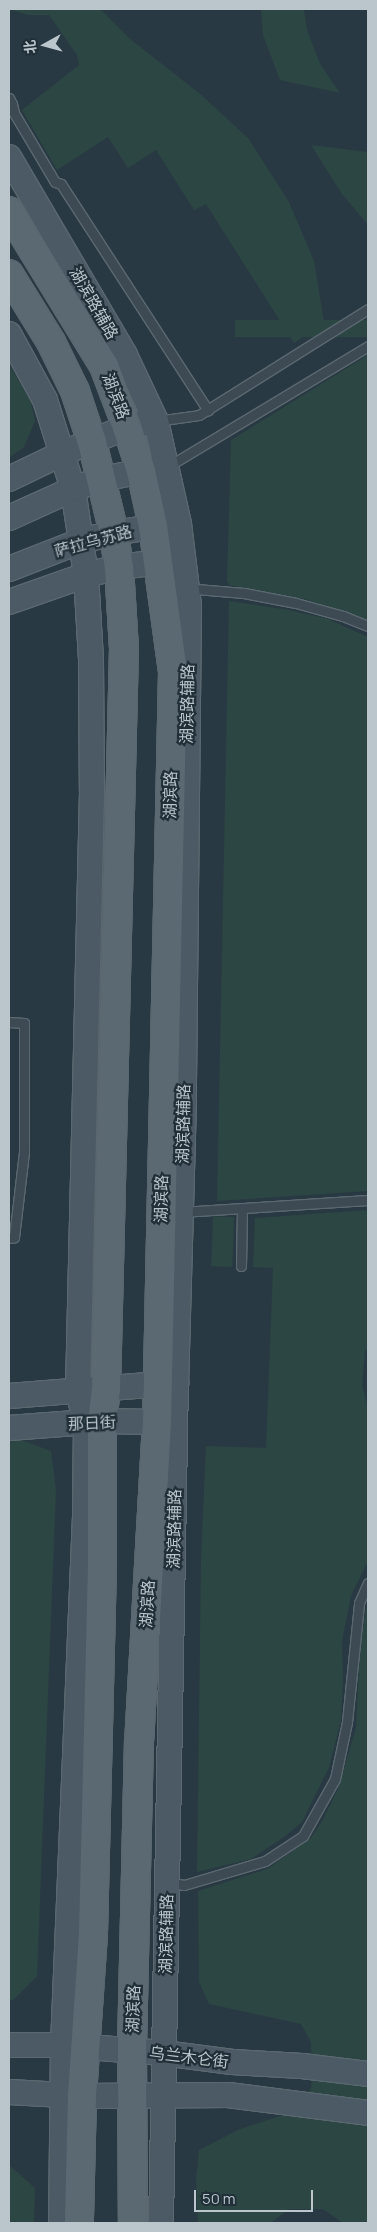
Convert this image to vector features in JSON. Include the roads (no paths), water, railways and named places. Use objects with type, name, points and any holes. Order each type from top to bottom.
[{"type":"main road","name":"湖滨路","points":[[9,211],[104,366],[141,471],[166,525],[157,563],[173,672],[167,1421],[139,1739],[132,2050],[132,2223]]},
{"type":"main road","points":[[9,274],[51,342],[75,391],[92,442],[102,479],[120,567],[124,648],[106,1389],[94,1422],[102,1565],[93,1934],[74,2046],[72,2095],[79,2223]]},
{"type":"street","name":"湖滨路辅路","points":[[9,157],[125,355],[156,421],[167,467],[166,525],[184,559],[188,605],[184,1100],[181,1212],[167,1385]]},
{"type":"street","points":[[9,334],[45,400],[63,453],[73,489],[86,575],[91,660],[92,792],[78,1391],[94,1422]]},
{"type":"street","points":[[9,479],[63,453],[127,427],[156,421]]},
{"type":"street","points":[[9,518],[73,489],[102,479],[167,467]]},
{"type":"street","name":"萨拉乌苏路","points":[[9,569],[81,541],[114,533],[166,525]]},
{"type":"street","points":[[9,602],[86,575],[120,567],[184,559]]},
{"type":"street","name":"那日街","points":[[9,1396],[167,1385]]},
{"type":"street","name":"湖滨路辅路","points":[[160,2223],[167,1882],[167,1421]]},
{"type":"street","name":"那日街","points":[[9,1428],[94,1422],[167,1421]]},
{"type":"street","name":"乌兰木仑街","points":[[12,2044],[132,2050],[232,2062],[302,2066],[368,2074]]},
{"type":"street","points":[[9,2104],[19,2093]]},
{"type":"street","name":"乌兰木仑街","points":[[19,2093],[228,2095],[368,2113]]},
{"type":"street","points":[[61,2223],[72,2095]]},
{"type":"lane","points":[[9,98],[14,113],[55,182],[61,184],[208,410]]},
{"type":"lane","points":[[156,421],[199,415],[368,309]]},
{"type":"lane","points":[[167,467],[368,346]]},
{"type":"lane","points":[[196,589],[244,593],[296,603],[368,626]]},
{"type":"lane","points":[[9,1022],[24,1023],[24,1152],[14,1237],[9,1238]]},
{"type":"lane","points":[[181,1212],[368,1200]]},
{"type":"lane","points":[[241,1266],[242,1209]]},
{"type":"lane","points":[[167,1882],[184,1885],[265,1861],[303,1836],[334,1779],[347,1722],[359,1603],[368,1583]]}]
